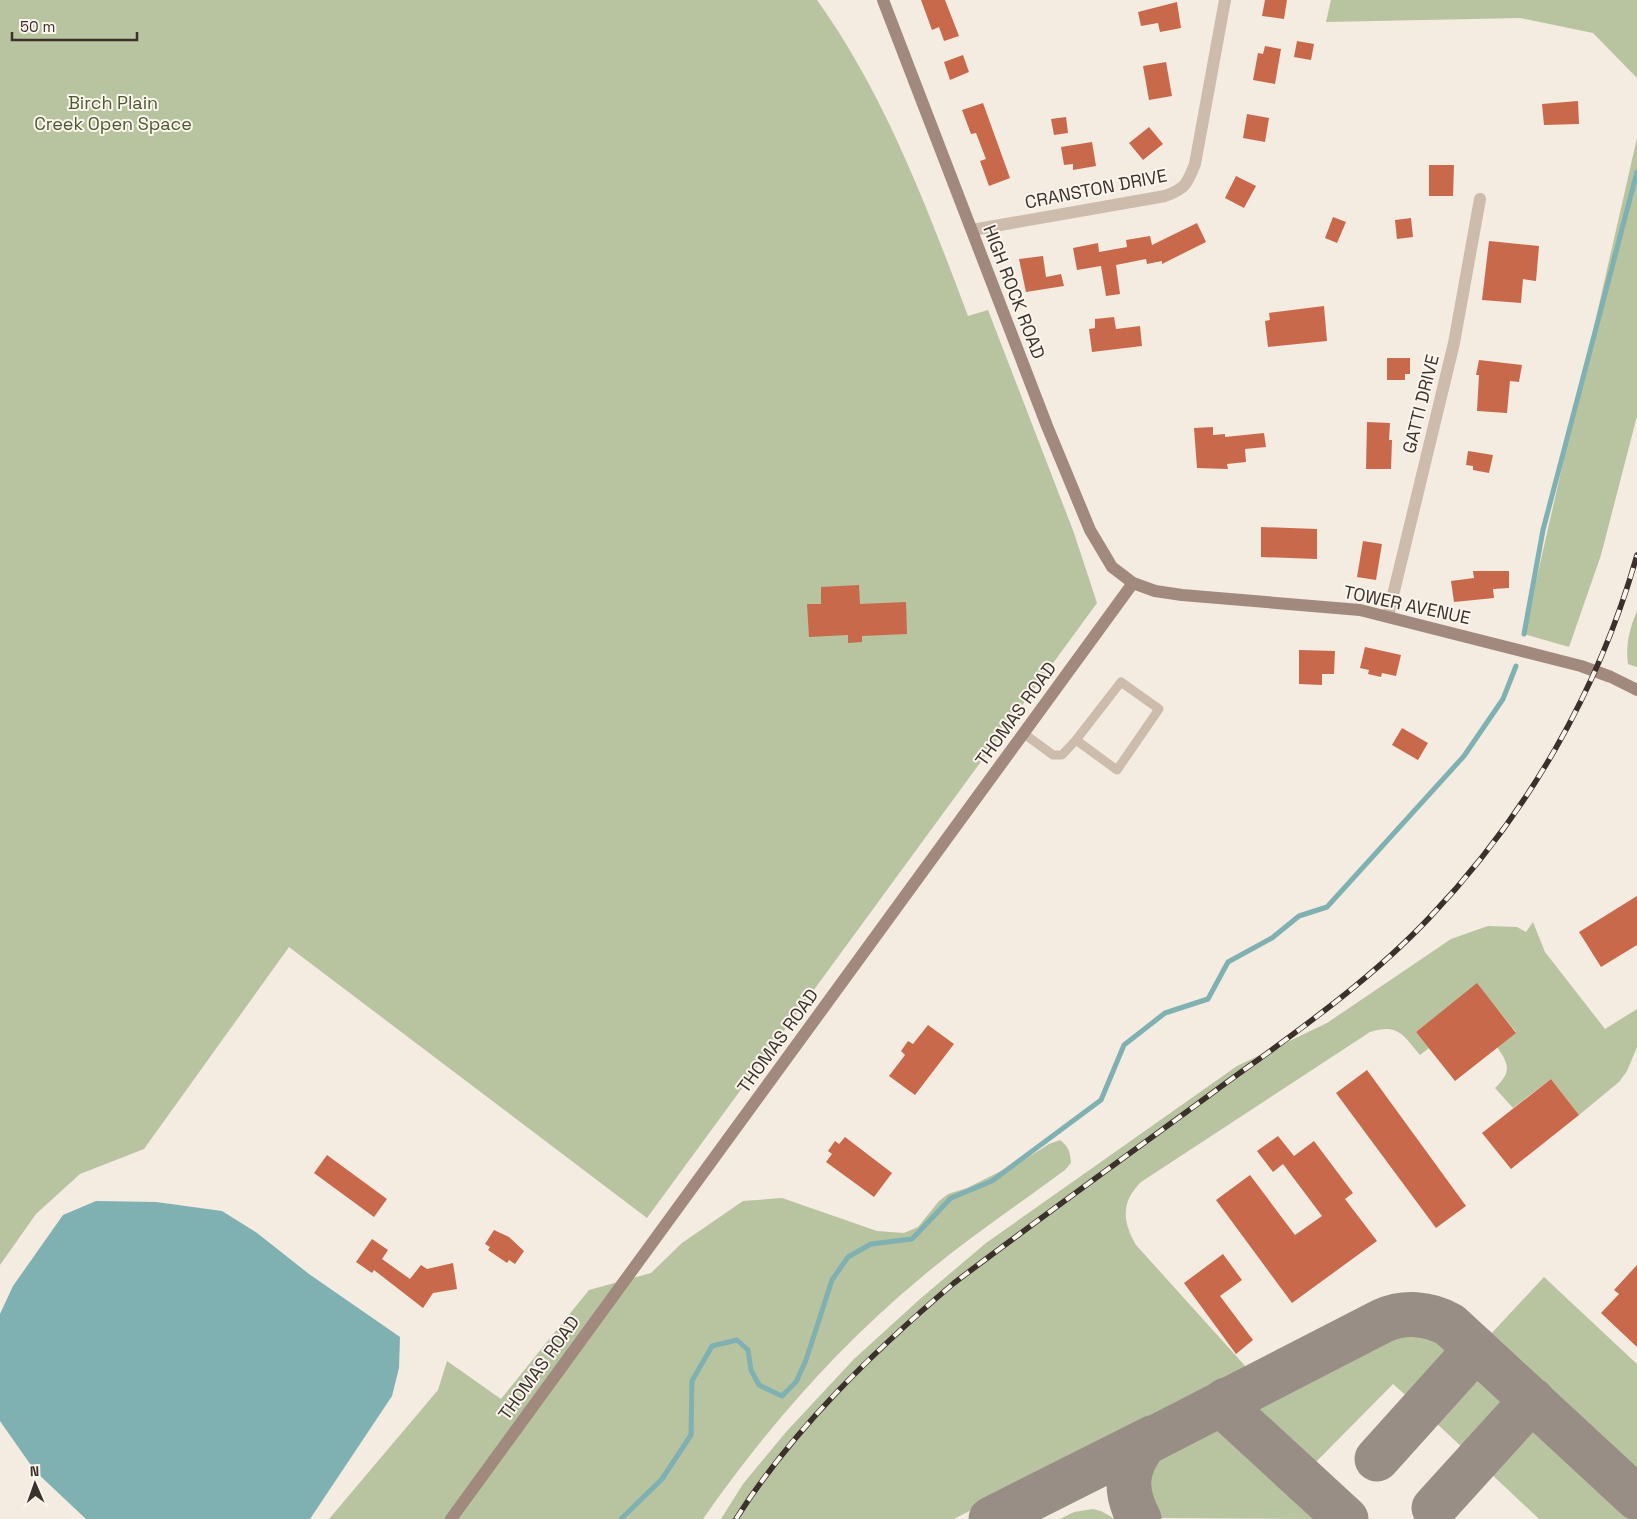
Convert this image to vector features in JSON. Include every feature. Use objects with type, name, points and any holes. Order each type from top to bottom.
[{"type":"main road","name":"HIGH ROCK ROAD","points":[[883,0],[1090,530],[1108,562],[1133,583]]},
{"type":"main road","name":"TOWER AVENUE","points":[[1133,583],[1168,593],[1346,608],[1388,616],[1530,652],[1611,677],[1637,690]]},
{"type":"main road","name":"THOMAS ROAD","points":[[451,1519],[1133,583]]},
{"type":"street","name":"CRANSTON DRIVE","points":[[972,230],[1165,196],[1181,190],[1188,182],[1195,164],[1226,0]]},
{"type":"street","name":"GATTI DRIVE","points":[[1388,616],[1454,343],[1480,199]]},
{"type":"lane","points":[[1023,733],[1057,756],[1067,752],[1076,740],[1121,682],[1160,710],[1117,770],[1076,740]]},
{"type":"green space","name":"Birch Plain Creek Open Space","points":[[0,0],[817,0],[864,74],[903,153],[937,234],[968,316],[988,310],[1074,533],[1097,603],[647,1218],[289,947],[144,1149],[80,1174],[36,1214],[0,1265]]},
{"type":"green space","points":[[1331,0],[1637,0],[1637,78],[1593,33],[1520,18],[1326,22]]},
{"type":"green space","points":[[1637,138],[1637,416],[1601,555],[1569,647],[1524,634]]},
{"type":"green space","points":[[1637,611],[1637,667],[1628,664],[1627,650],[1630,630]]},
{"type":"green space","points":[[1533,922],[1545,952],[1605,1029],[1637,1009],[1637,1047],[1627,1071],[1619,1082],[1579,1115],[1551,1079],[1513,1108],[1495,1088],[1504,1078],[1507,1069],[1497,1047],[1516,1032],[1477,984],[1416,1032],[1429,1048],[1420,1055],[1404,1037],[1394,1030],[1387,1029],[1370,1032],[1141,1182],[1134,1189],[1127,1204],[1126,1220],[1136,1245],[1247,1368],[954,1519],[721,1519],[743,1484],[786,1432],[854,1359],[920,1299],[986,1243],[1237,1066],[1327,1023],[1451,939],[1488,926],[1517,927],[1526,932]]},
{"type":"green space","points":[[1060,1140],[1067,1147],[1070,1156],[1071,1163],[1065,1170],[940,1262],[862,1331],[778,1421],[703,1519],[329,1519],[438,1390],[447,1361],[501,1399],[589,1290],[651,1273],[682,1243],[743,1201],[782,1198],[877,1231],[904,1233],[918,1227],[939,1201],[948,1194],[967,1188]]},
{"type":"green space","points":[[1544,1277],[1637,1364],[1637,1472],[1490,1335]]},
{"type":"green space","points":[[1421,1322],[1453,1353],[1410,1399],[1393,1384],[1313,1465],[1254,1408]]},
{"type":"green space","points":[[1475,1374],[1508,1404],[1466,1451],[1432,1419]]},
{"type":"green space","points":[[1218,1425],[1317,1519],[1160,1518],[1148,1501],[1145,1485],[1149,1472],[1172,1449]]},
{"type":"green space","points":[[1530,1425],[1631,1519],[1539,1519],[1487,1470]]},
{"type":"green space","points":[[1093,1509],[1115,1519],[1060,1519],[1074,1512]]},
{"type":"water","points":[[96,1201],[156,1202],[222,1211],[257,1233],[309,1274],[400,1337],[399,1368],[392,1396],[310,1519],[86,1519],[35,1471],[0,1421],[0,1314],[13,1286],[63,1215]]},
{"type":"building","points":[[921,0],[945,0],[959,36],[944,41],[939,27],[932,30]]},
{"type":"building","points":[[1265,0],[1287,0],[1284,19],[1262,16]]},
{"type":"building","points":[[1177,2],[1181,28],[1160,32],[1158,23],[1141,26],[1138,12]]},
{"type":"building","points":[[1297,41],[1314,44],[1311,60],[1294,57]]},
{"type":"building","points":[[1265,46],[1281,49],[1275,84],[1253,80],[1258,53],[1263,54]]},
{"type":"building","points":[[963,55],[969,72],[950,80],[944,62]]},
{"type":"building","points":[[1166,62],[1172,96],[1149,100],[1143,66]]},
{"type":"building","points":[[1578,101],[1579,124],[1544,125],[1542,104]]},
{"type":"building","points":[[983,103],[1010,178],[989,186],[980,161],[986,159],[976,133],[971,134],[962,110]]},
{"type":"building","points":[[1247,114],[1269,118],[1265,142],[1243,138]]},
{"type":"building","points":[[1066,117],[1068,133],[1054,135],[1051,119]]},
{"type":"building","points":[[1149,127],[1163,144],[1143,160],[1129,143]]},
{"type":"building","points":[[1092,142],[1096,166],[1073,170],[1073,164],[1064,165],[1061,147]]},
{"type":"building","points":[[1429,165],[1454,165],[1453,196],[1429,196]]},
{"type":"building","points":[[1236,176],[1256,186],[1244,208],[1225,198]]},
{"type":"building","points":[[1333,217],[1346,222],[1337,243],[1325,238]]},
{"type":"building","points":[[1411,218],[1413,237],[1397,239],[1395,220]]},
{"type":"building","points":[[1197,223],[1206,242],[1162,264],[1162,261],[1147,264],[1146,259],[1116,265],[1120,294],[1106,296],[1101,266],[1077,270],[1073,248],[1098,243],[1099,252],[1127,247],[1126,240],[1150,236],[1152,245]]},
{"type":"building","points":[[1489,241],[1539,246],[1536,281],[1523,279],[1521,303],[1482,300]]},
{"type":"building","points":[[1043,256],[1046,277],[1061,274],[1064,286],[1026,292],[1019,259]]},
{"type":"building","points":[[1324,306],[1327,341],[1268,347],[1265,321],[1270,320],[1269,313]]},
{"type":"building","points":[[1114,317],[1116,329],[1140,326],[1142,346],[1092,352],[1089,329],[1095,328],[1095,319]]},
{"type":"building","points":[[1387,358],[1410,358],[1410,374],[1405,374],[1405,380],[1387,380]]},
{"type":"building","points":[[1479,360],[1522,365],[1519,382],[1510,381],[1507,413],[1477,411],[1479,375],[1476,375]]},
{"type":"building","points":[[1367,422],[1390,423],[1389,440],[1392,440],[1391,469],[1366,469]]},
{"type":"building","points":[[1213,427],[1213,435],[1225,434],[1225,437],[1264,433],[1266,447],[1245,449],[1246,462],[1227,464],[1228,469],[1197,468],[1194,428]]},
{"type":"building","points":[[1468,451],[1493,455],[1489,473],[1473,470],[1473,466],[1466,465]]},
{"type":"building","points":[[1261,527],[1317,529],[1317,559],[1261,557]]},
{"type":"building","points":[[1363,541],[1382,544],[1376,580],[1357,577]]},
{"type":"building","points":[[1473,571],[1509,571],[1509,588],[1493,589],[1494,598],[1454,602],[1451,581],[1474,578]]},
{"type":"building","points":[[859,585],[860,604],[906,602],[907,634],[862,636],[862,642],[848,643],[848,635],[809,637],[807,604],[821,604],[821,587]]},
{"type":"building","points":[[1365,647],[1401,655],[1396,676],[1382,673],[1381,677],[1368,674],[1369,670],[1360,668]]},
{"type":"building","points":[[1299,650],[1335,651],[1334,674],[1322,674],[1322,685],[1299,684]]},
{"type":"building","points":[[1402,728],[1428,743],[1418,760],[1392,745]]},
{"type":"building","points":[[1637,896],[1637,945],[1601,967],[1579,932]]},
{"type":"building","points":[[1477,983],[1516,1033],[1455,1081],[1416,1032]]},
{"type":"building","points":[[928,1025],[954,1044],[915,1095],[889,1076],[905,1055],[901,1051],[908,1041],[913,1044]]},
{"type":"building","points":[[1367,1070],[1466,1206],[1436,1228],[1336,1093]]},
{"type":"building","points":[[1551,1079],[1579,1115],[1511,1169],[1482,1133]]},
{"type":"building","points":[[1278,1136],[1294,1156],[1314,1141],[1353,1193],[1345,1199],[1377,1241],[1292,1303],[1216,1200],[1250,1175],[1295,1235],[1322,1216],[1283,1164],[1273,1172],[1257,1151]]},
{"type":"building","points":[[845,1137],[892,1173],[874,1197],[826,1162],[832,1154],[828,1151],[835,1141],[839,1144]]},
{"type":"building","points":[[327,1155],[387,1199],[374,1217],[314,1173]]},
{"type":"building","points":[[494,1230],[509,1237],[524,1251],[515,1264],[509,1260],[507,1263],[488,1250],[490,1247],[485,1244]]},
{"type":"building","points":[[372,1239],[388,1250],[382,1259],[410,1279],[421,1265],[427,1269],[453,1263],[457,1289],[433,1293],[423,1308],[374,1270],[372,1273],[356,1262]]},
{"type":"building","points":[[1223,1254],[1242,1280],[1220,1296],[1253,1340],[1236,1354],[1184,1283]]},
{"type":"building","points":[[1637,1265],[1637,1347],[1601,1313],[1619,1294],[1614,1290]]},
{"type":"waterway","points":[[1524,634],[1543,530],[1637,172]]},
{"type":"waterway","points":[[621,1519],[662,1479],[691,1435],[692,1381],[712,1346],[737,1340],[748,1350],[751,1370],[759,1385],[782,1396],[796,1382],[806,1360],[832,1280],[848,1257],[871,1244],[912,1239],[951,1198],[992,1181],[1101,1100],[1124,1045],[1165,1013],[1208,999],[1228,962],[1272,938],[1299,916],[1327,907],[1464,756],[1503,699],[1516,666]]},
{"type":"taxiway","points":[[1139,1519],[1131,1499],[1129,1480],[1134,1461],[1145,1443],[1382,1321],[1408,1315],[1434,1318],[1450,1325],[1637,1498]]},
{"type":"taxiway","points":[[1377,1459],[1476,1349]]},
{"type":"taxiway","points":[[1226,1400],[1234,1416],[1346,1519]]},
{"type":"taxiway","points":[[1434,1508],[1532,1400]]},
{"type":"taxiway","points":[[991,1519],[1152,1438]]},
{"type":"railway","points":[[736,1519],[758,1486],[809,1423],[864,1364],[924,1309],[986,1259],[1327,1009],[1380,965],[1430,917],[1465,878],[1498,836],[1556,748],[1602,654],[1621,605],[1637,555]]}]
